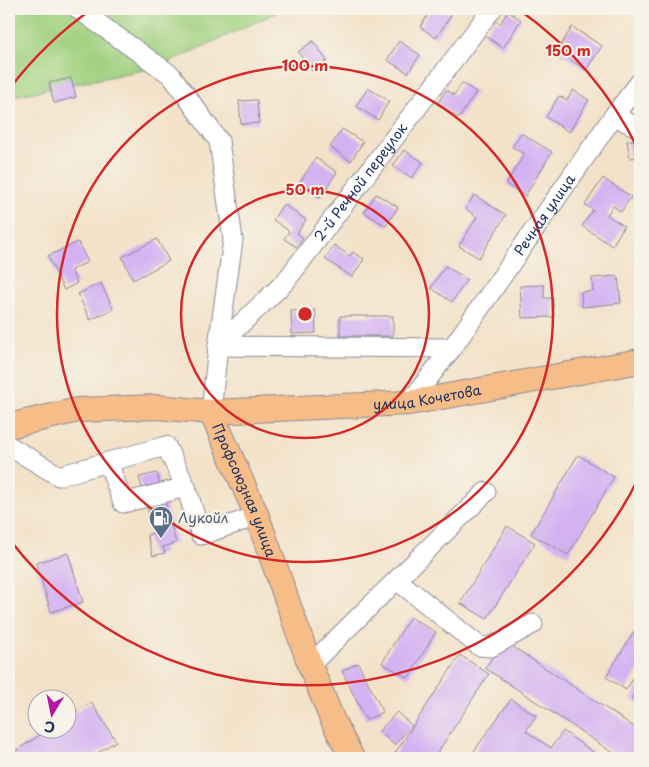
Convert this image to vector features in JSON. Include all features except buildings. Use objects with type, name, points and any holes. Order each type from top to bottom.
[{"type":"main road","name":"улица Кочетова","points":[[211,412],[409,403],[640,361]]},
{"type":"main road","name":"Профсоюзная улица","points":[[9,426],[78,410],[157,407],[211,412],[257,516],[310,665],[332,719],[352,758]]},
{"type":"street","points":[[78,9],[171,75],[219,141],[233,240],[211,412]]},
{"type":"street","name":"2-й Речной переулок","points":[[218,346],[285,282],[492,9]]},
{"type":"street","name":"Речная улица","points":[[409,403],[452,348],[640,82]]},
{"type":"street","points":[[616,114],[626,122],[640,128]]},
{"type":"street","points":[[218,346],[452,348]]},
{"type":"street","points":[[9,446],[59,476],[166,446],[186,487],[201,535],[257,516]]},
{"type":"street","points":[[108,462],[123,503],[186,487]]},
{"type":"street","points":[[310,665],[486,492]]},
{"type":"street","points":[[397,580],[478,646],[491,647],[533,624]]},
{"type":"green space","points":[[9,9],[284,9],[159,67],[9,97]]},
{"type":"place","name":"Лукойл","points":[[161,539]]}]
